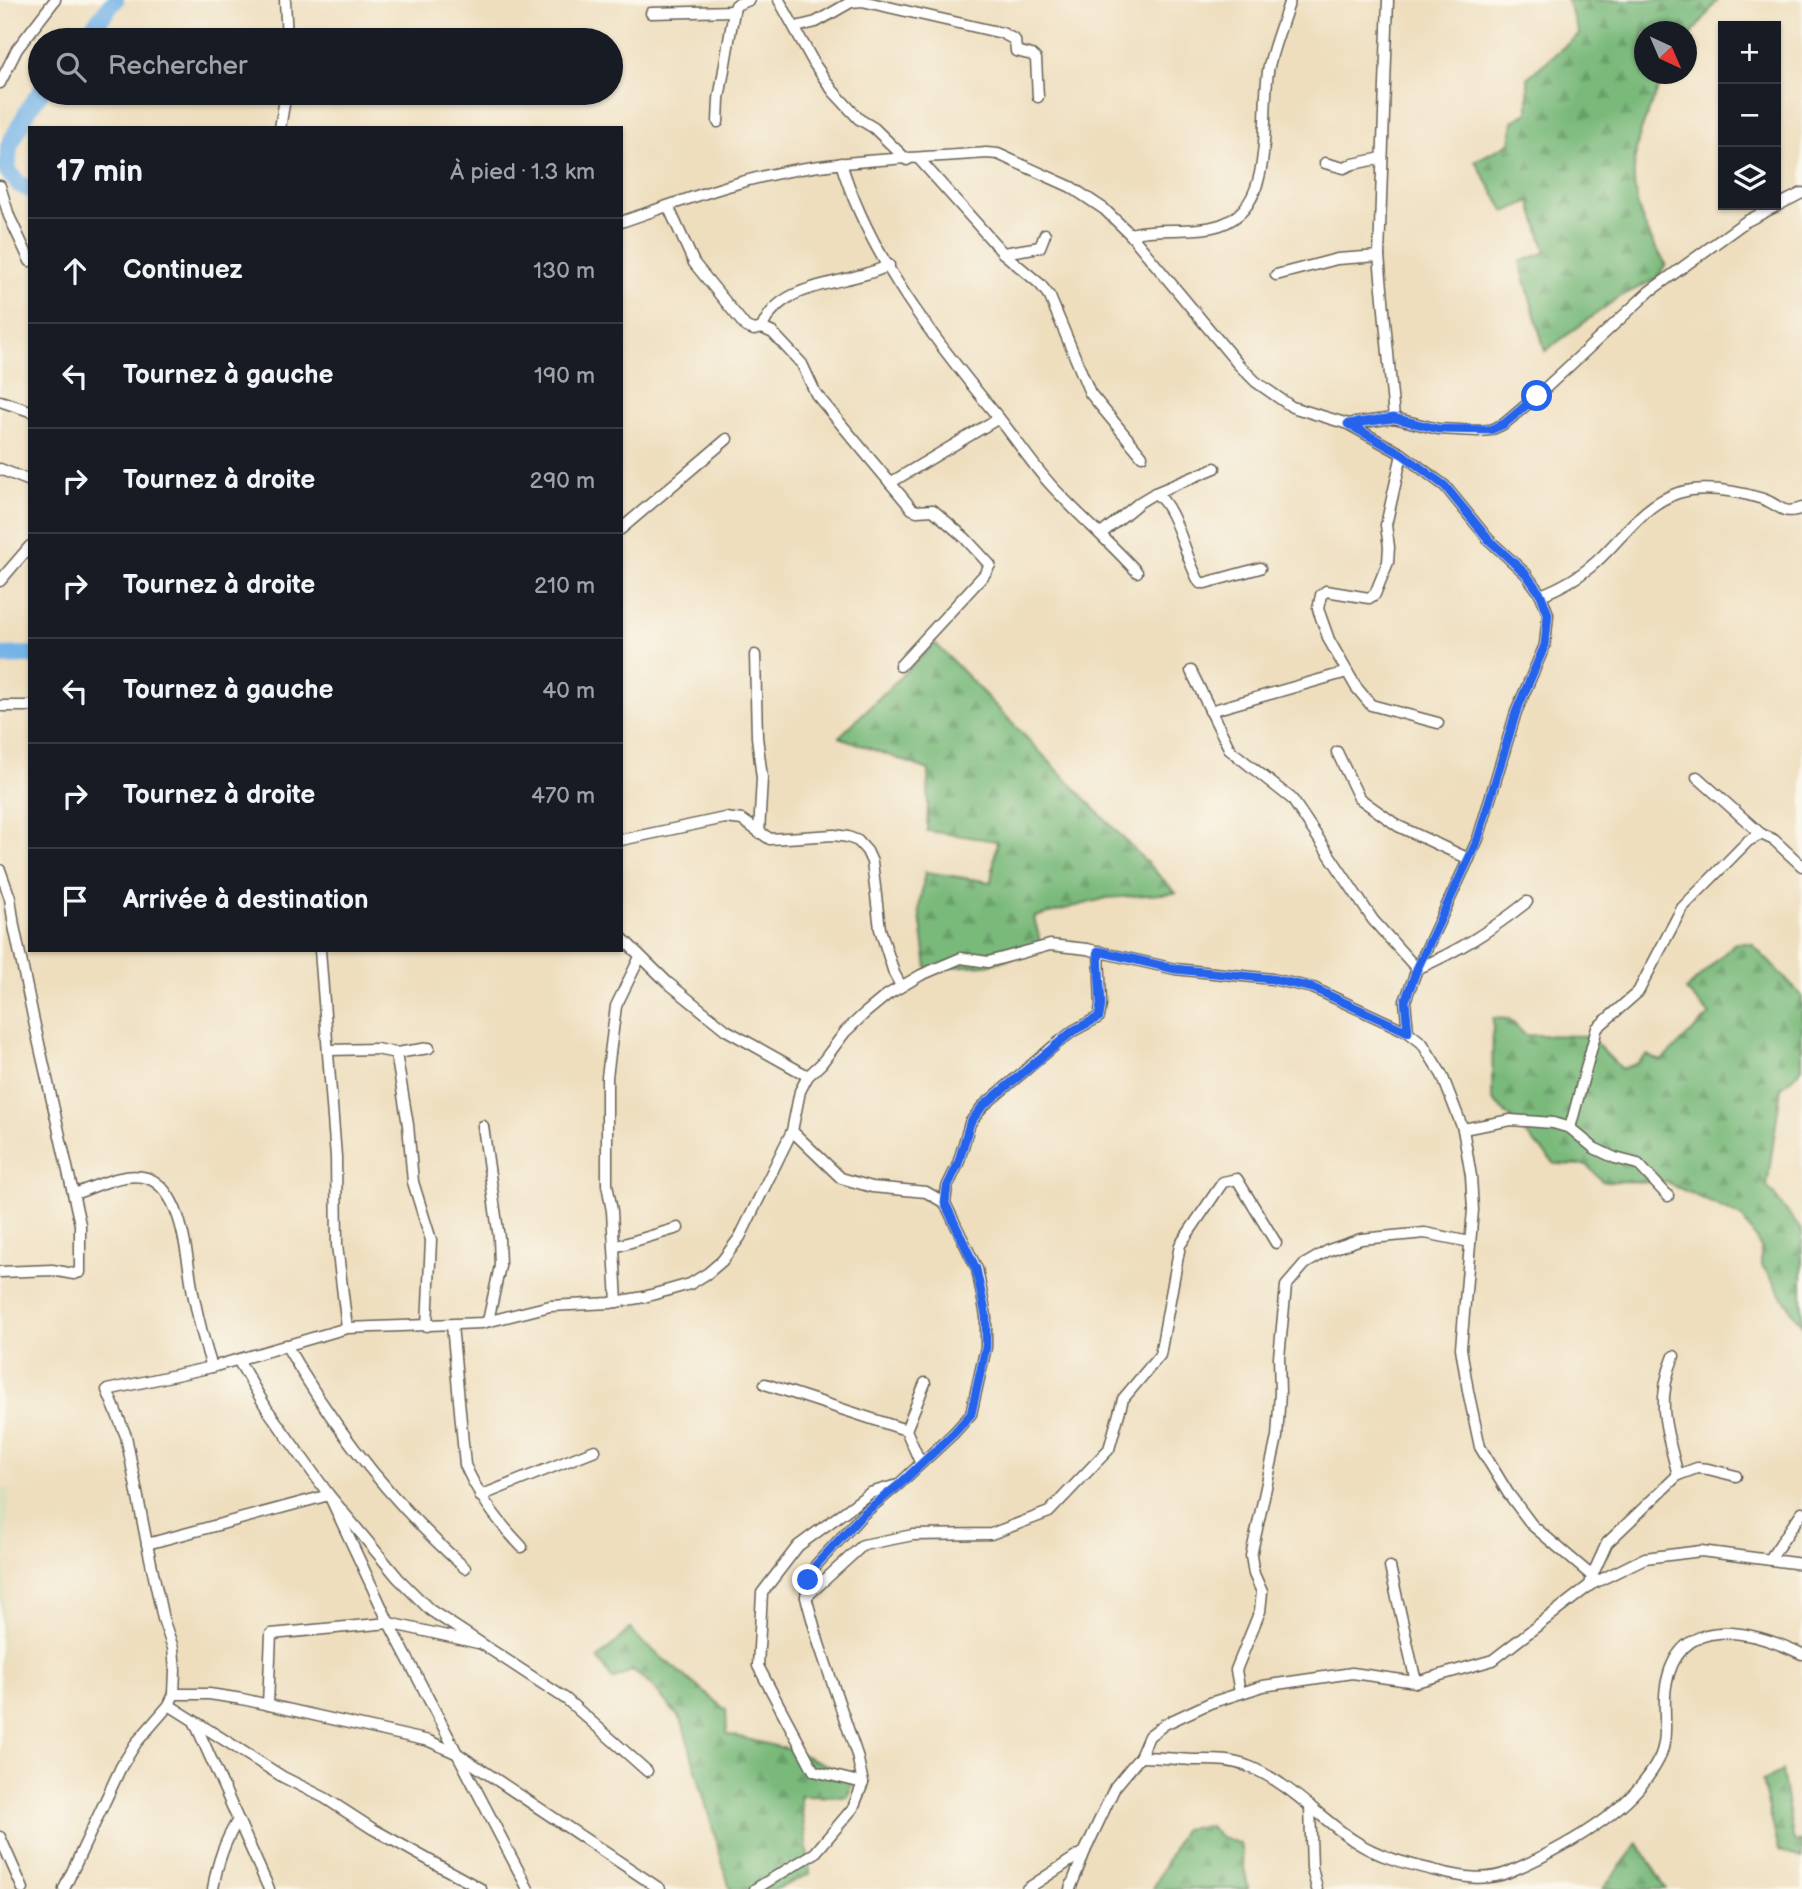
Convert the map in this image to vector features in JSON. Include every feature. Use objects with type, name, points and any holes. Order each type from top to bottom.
[{"type":"street","points":[[32,28],[55,0]]},
{"type":"street","points":[[285,0],[286,28]]},
{"type":"street","points":[[718,122],[719,99],[734,11],[736,5],[749,0]]},
{"type":"street","points":[[779,0],[833,91],[859,119],[883,136],[907,160]]},
{"type":"street","points":[[1130,234],[1146,230],[1219,226],[1234,219],[1244,209],[1264,158],[1264,100],[1269,65],[1290,0]]},
{"type":"street","points":[[1388,0],[1379,256],[1394,418]]},
{"type":"street","points":[[796,27],[816,22],[855,1],[890,6],[1012,37],[1016,51],[1032,55],[1036,59],[1038,97]]},
{"type":"street","points":[[651,13],[734,11]]},
{"type":"street","points":[[0,83],[28,33]]},
{"type":"street","points":[[280,126],[284,105]]},
{"type":"street","points":[[623,221],[732,184],[799,169],[841,163],[986,153],[1008,158],[1071,187],[1114,217],[1256,382],[1292,407],[1348,424],[1402,454],[1445,486],[1489,540],[1526,574],[1541,595],[1548,614],[1545,645],[1516,712],[1493,796],[1469,859],[1417,969],[1405,1001],[1408,1032]]},
{"type":"street","points":[[1325,163],[1344,168],[1382,158]]},
{"type":"street","points":[[919,159],[1003,253],[1040,284],[1050,297],[1090,393],[1142,456]]},
{"type":"street","points":[[841,163],[850,192],[889,265],[959,371],[1050,484],[1137,572]]},
{"type":"street","points":[[0,186],[9,216],[28,257]]},
{"type":"street","points":[[1348,424],[1394,418],[1438,429],[1478,431],[1490,430],[1504,424],[1650,291],[1745,222],[1802,193]]},
{"type":"street","points":[[668,206],[694,263],[746,327],[754,330],[762,328],[773,333],[802,364],[817,394],[912,509],[933,510],[990,565],[984,575],[900,666]]},
{"type":"street","points":[[1003,253],[1040,247],[1045,234]]},
{"type":"street","points":[[1276,275],[1337,259],[1379,256]]},
{"type":"street","points":[[762,328],[770,312],[793,296],[832,281],[868,275],[889,265]]},
{"type":"street","points":[[0,401],[28,410]]},
{"type":"street","points":[[890,483],[999,418]]},
{"type":"street","points":[[623,526],[727,439]]},
{"type":"street","points":[[1402,454],[1386,525],[1388,562],[1375,594],[1369,598],[1331,590],[1324,592],[1318,609],[1320,619],[1346,672],[1371,705],[1438,723]]},
{"type":"street","points":[[1101,534],[1140,502],[1216,468]]},
{"type":"street","points":[[0,469],[28,480]]},
{"type":"street","points":[[1541,595],[1561,586],[1596,563],[1653,506],[1674,494],[1694,489],[1711,489],[1763,499],[1786,512],[1802,508]]},
{"type":"street","points":[[1155,494],[1162,499],[1182,537],[1200,583],[1261,568]]},
{"type":"street","points":[[0,581],[28,548]]},
{"type":"street","points":[[755,655],[757,737],[762,778],[759,833]]},
{"type":"street","points":[[1191,671],[1230,750],[1292,799],[1373,920],[1417,969]]},
{"type":"street","points":[[1210,711],[1346,672]]},
{"type":"street","points":[[0,706],[28,706]]},
{"type":"street","points":[[1336,752],[1359,798],[1398,826],[1469,859]]},
{"type":"street","points":[[1698,777],[1760,834],[1774,840],[1802,866]]},
{"type":"street","points":[[623,840],[725,818],[742,820],[759,833],[777,839],[834,835],[858,841],[872,862],[880,929],[901,986]]},
{"type":"street","points":[[1570,1128],[1597,1028],[1638,992],[1682,908],[1748,841],[1760,834]]},
{"type":"street","points":[[0,870],[10,898],[35,1026],[80,1224],[80,1272],[0,1272]]},
{"type":"street","points":[[1417,969],[1455,953],[1494,928],[1527,902]]},
{"type":"street","points":[[623,939],[640,957],[726,1030],[808,1076]]},
{"type":"street","points":[[64,1889],[121,1767],[136,1743],[169,1705],[174,1694],[173,1648],[163,1619],[125,1436],[107,1390],[212,1367],[347,1328],[452,1325],[488,1321],[550,1306],[617,1302],[690,1284],[722,1261],[753,1215],[792,1132],[800,1091],[808,1076],[864,1014],[901,986],[961,958],[988,962],[1050,945],[1098,951],[1175,969],[1272,979],[1313,988],[1408,1032],[1422,1043],[1442,1076],[1463,1129],[1471,1176],[1473,1210],[1461,1348],[1480,1447],[1508,1493],[1532,1525],[1591,1581]]},
{"type":"street","points":[[755,1889],[815,1853],[853,1808],[863,1783],[857,1755],[806,1597],[808,1580],[816,1565],[863,1514],[900,1484],[971,1414],[986,1347],[986,1316],[983,1291],[976,1269],[945,1203],[947,1187],[958,1164],[970,1123],[982,1107],[1073,1031],[1099,1017],[1101,1005],[1098,951]]},
{"type":"street","points":[[320,952],[336,1157],[337,1245],[347,1328]]},
{"type":"street","points":[[617,1302],[612,1211],[607,1184],[607,1077],[616,1006],[640,957]]},
{"type":"street","points":[[329,1050],[376,1049],[396,1052],[429,1048]]},
{"type":"street","points":[[396,1052],[408,1125],[413,1182],[431,1240],[427,1326]]},
{"type":"street","points":[[1463,1129],[1511,1120],[1570,1128],[1594,1148],[1615,1158],[1638,1164],[1668,1196]]},
{"type":"street","points":[[483,1126],[499,1238],[500,1266],[488,1321]]},
{"type":"street","points":[[792,1132],[841,1178],[872,1187],[926,1192],[945,1203]]},
{"type":"street","points":[[74,1194],[119,1178],[146,1178],[161,1186],[171,1200],[179,1220],[196,1306],[212,1367]]},
{"type":"street","points":[[806,1597],[863,1545],[913,1535],[991,1534],[1049,1512],[1110,1449],[1123,1399],[1160,1355],[1180,1245],[1223,1182],[1237,1179],[1276,1243]]},
{"type":"street","points":[[614,1247],[678,1228]]},
{"type":"street","points":[[1240,1693],[1236,1670],[1260,1611],[1262,1592],[1254,1574],[1251,1556],[1277,1437],[1279,1357],[1286,1286],[1305,1264],[1329,1250],[1361,1239],[1425,1233],[1470,1242]]},
{"type":"street","points":[[452,1325],[465,1465],[480,1496],[522,1547]]},
{"type":"street","points":[[286,1345],[327,1407],[393,1496],[436,1543],[465,1568]]},
{"type":"street","points":[[1674,1356],[1665,1377],[1662,1402],[1667,1437],[1678,1475]]},
{"type":"street","points":[[238,1360],[267,1409],[329,1495],[398,1578],[430,1610],[566,1699],[647,1772]]},
{"type":"street","points":[[920,1462],[906,1430],[925,1383]]},
{"type":"street","points":[[765,1384],[906,1430]]},
{"type":"street","points":[[480,1496],[596,1450]]},
{"type":"street","points":[[1591,1581],[1607,1543],[1678,1475],[1697,1468],[1736,1476]]},
{"type":"street","points":[[863,1783],[814,1771],[758,1666],[762,1592],[798,1546],[870,1493],[900,1484]]},
{"type":"street","points":[[147,1544],[329,1495]]},
{"type":"street","points":[[329,1495],[389,1623],[528,1889]]},
{"type":"street","points":[[1770,1559],[1802,1512]]},
{"type":"street","points":[[1070,1889],[1115,1787],[1140,1757],[1149,1736],[1157,1728],[1210,1703],[1263,1686],[1352,1673],[1416,1682],[1493,1660],[1591,1581],[1645,1558],[1701,1551],[1802,1564]]},
{"type":"street","points":[[1390,1567],[1416,1682]]},
{"type":"street","points":[[268,1705],[271,1634],[389,1623],[485,1645]]},
{"type":"street","points":[[1140,1757],[1227,1759],[1252,1768],[1310,1806],[1355,1842],[1397,1861],[1483,1879],[1507,1873],[1576,1839],[1631,1797],[1649,1776],[1660,1757],[1665,1738],[1665,1689],[1669,1674],[1683,1649],[1695,1640],[1716,1632],[1741,1633],[1777,1642],[1802,1654]]},
{"type":"street","points":[[174,1694],[242,1699],[429,1741],[458,1754],[660,1889]]},
{"type":"street","points":[[169,1705],[195,1724],[283,1777],[325,1798],[373,1829],[481,1889]]},
{"type":"street","points":[[195,1724],[269,1889]]},
{"type":"street","points":[[1310,1806],[1312,1868],[1317,1889]]},
{"type":"street","points":[[213,1889],[216,1866],[222,1849],[238,1820]]},
{"type":"street","points":[[0,1837],[23,1889]]},
{"type":"street","points":[[1027,1889],[1085,1852]]},
{"type":"shaded area","points":[[0,1488],[9,1488],[0,1698]]},
{"type":"green space","points":[[1567,0],[1718,0],[1697,27],[1697,21],[1634,21],[1634,84],[1661,84],[1639,136],[1634,162],[1635,193],[1643,222],[1666,264],[1656,279],[1619,297],[1545,351],[1520,262],[1546,252],[1530,201],[1505,212],[1475,161],[1510,143],[1513,121],[1528,113],[1528,77],[1579,34]]},
{"type":"green space","points":[[935,643],[1176,893],[1107,898],[1034,917],[1042,949],[987,965],[927,968],[919,908],[925,872],[991,882],[997,841],[927,831],[929,770],[839,737]]},
{"type":"green space","points":[[1735,943],[1751,943],[1802,996],[1802,1068],[1781,1088],[1767,1186],[1802,1231],[1802,1326],[1761,1264],[1761,1248],[1742,1217],[1666,1182],[1602,1181],[1587,1165],[1555,1164],[1492,1099],[1493,1018],[1509,1019],[1525,1035],[1589,1036],[1621,1069],[1636,1064],[1647,1055],[1661,1061],[1710,1015],[1686,990]]},
{"type":"green space","points":[[631,1628],[634,1635],[726,1710],[727,1734],[791,1750],[853,1776],[848,1797],[800,1796],[810,1874],[777,1889],[730,1889],[682,1721],[654,1688],[633,1670],[613,1680],[598,1659]]},
{"type":"green space","points":[[1782,1771],[1794,1842],[1802,1841],[1802,1859],[1779,1850],[1762,1781]]},
{"type":"green space","points":[[1208,1826],[1219,1836],[1240,1844],[1248,1889],[1153,1889],[1183,1829]]},
{"type":"green space","points":[[1638,1843],[1666,1889],[1603,1889]]},
{"type":"waterway","points":[[93,28],[115,0]]},
{"type":"waterway","points":[[28,188],[19,184],[7,170],[9,146],[31,105]]},
{"type":"waterway","points":[[0,656],[28,655]]},
{"type":"route","points":[[808,1580],[816,1565],[863,1514],[900,1484],[971,1414],[986,1347],[986,1316],[983,1291],[976,1269],[945,1203],[947,1187],[958,1164],[970,1123],[982,1107],[1073,1031],[1099,1017],[1101,1005],[1098,951],[1175,969],[1272,979],[1313,988],[1408,1032],[1405,1001],[1417,969],[1478,839],[1516,712],[1545,645],[1548,614],[1541,595],[1526,574],[1489,540],[1445,486],[1402,454],[1348,424],[1394,418],[1438,429],[1490,430],[1504,424],[1537,396]]}]
